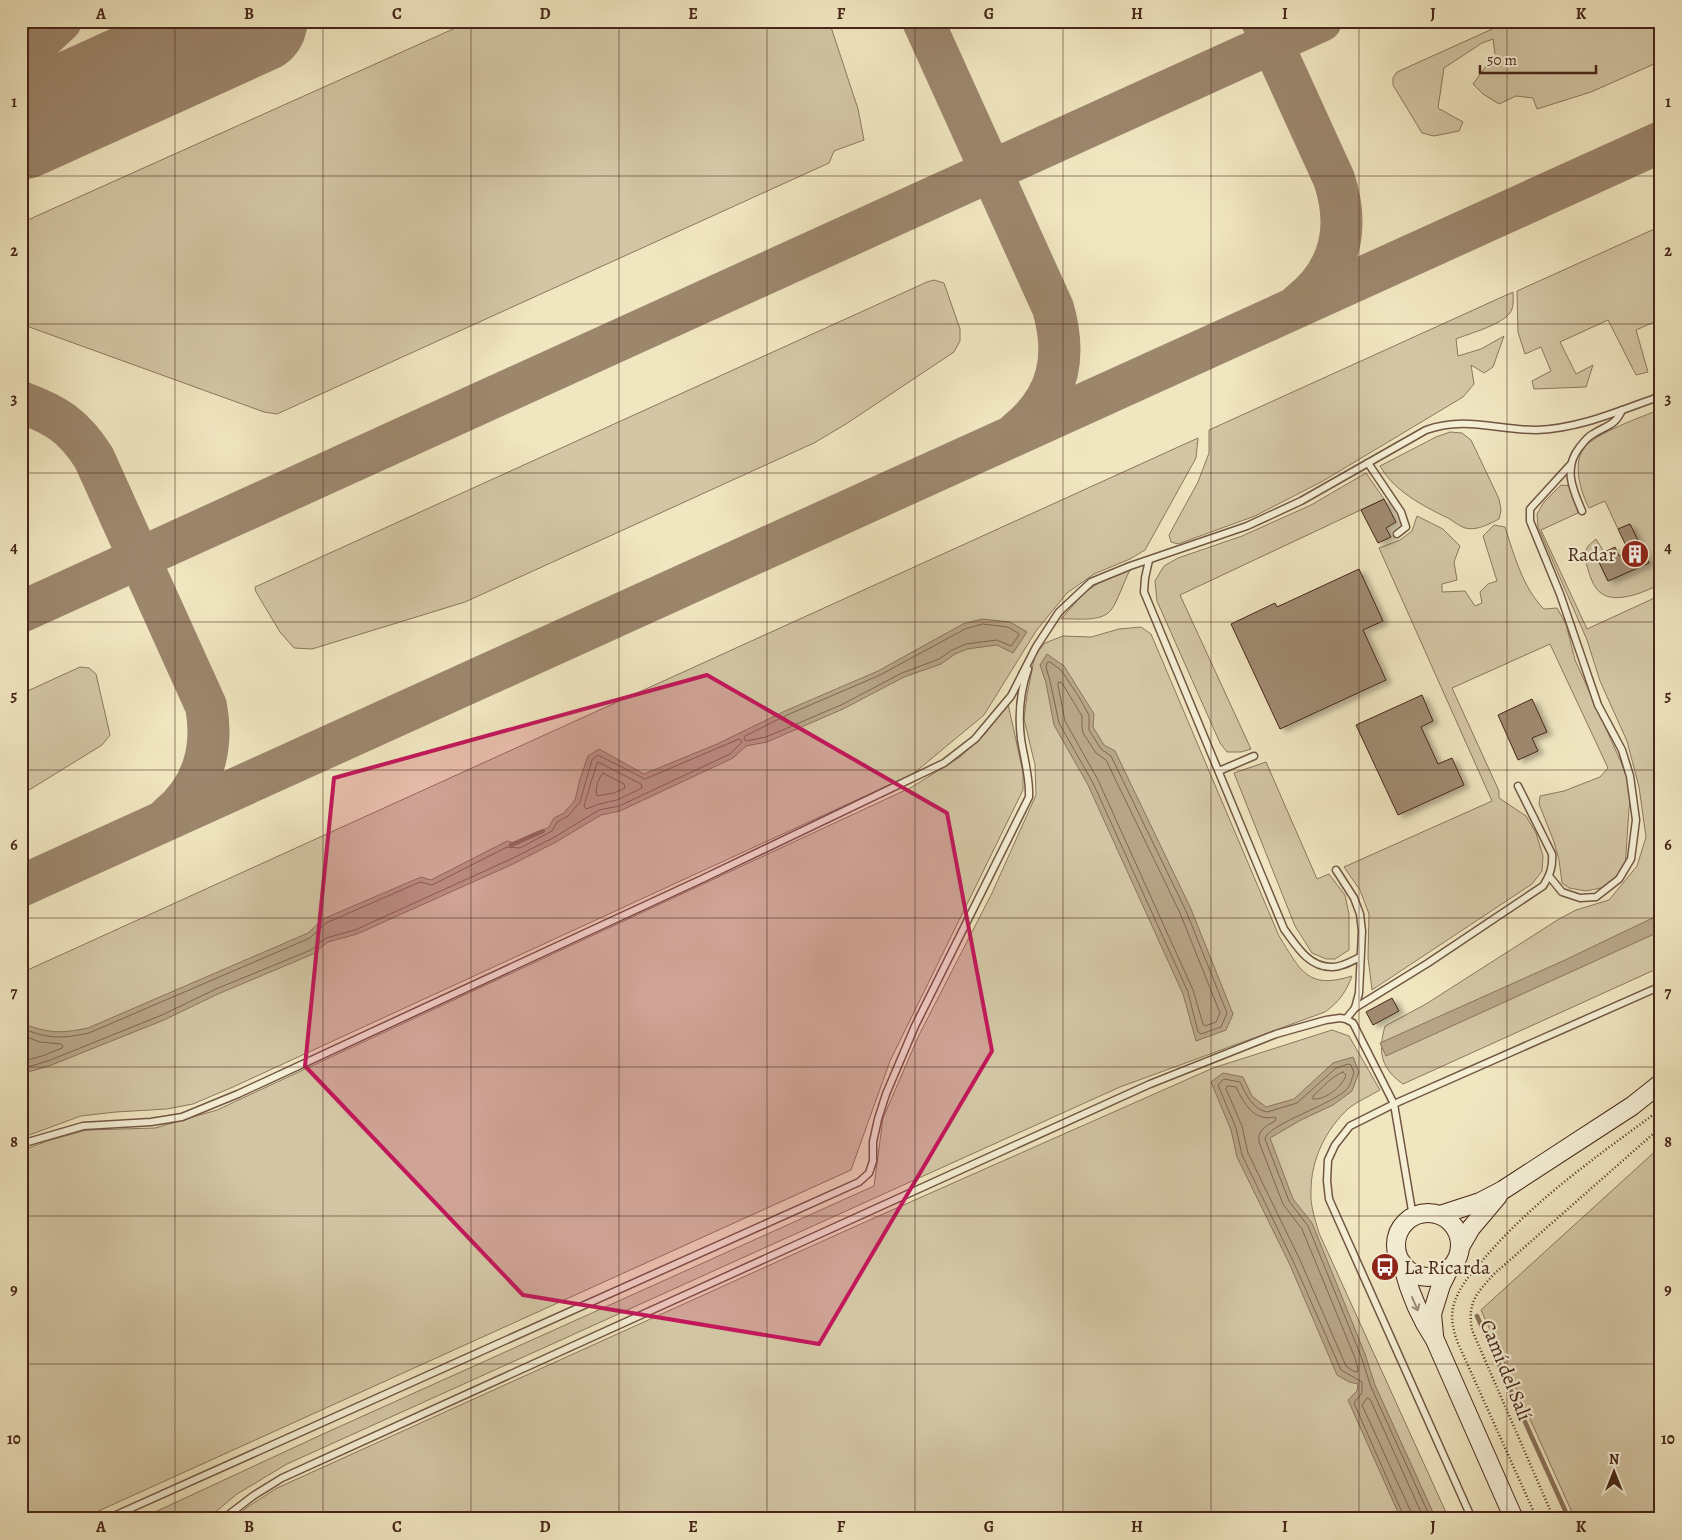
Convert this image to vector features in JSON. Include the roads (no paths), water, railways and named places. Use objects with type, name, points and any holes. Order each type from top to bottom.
[{"type":"street","points":[[1440,1215],[1480,1202],[1504,1190],[1632,1106],[1661,1083]]},
{"type":"street","points":[[1460,1247],[1471,1228],[1504,1190]]},
{"type":"street","points":[[1435,1340],[1432,1314],[1449,1269],[1458,1257],[1460,1238],[1456,1228],[1448,1220],[1434,1213],[1413,1217],[1405,1223],[1397,1238],[1396,1250],[1405,1268],[1413,1274],[1424,1277],[1436,1276],[1449,1269]]},
{"type":"street","points":[[1402,1263],[1408,1289],[1422,1321],[1435,1340],[1514,1519]]},
{"type":"lane","points":[[21,1144],[83,1126],[151,1122],[182,1117],[238,1094],[684,888],[944,763],[975,738],[1010,696],[1036,646],[1059,612],[1091,582],[1247,526],[1301,501],[1426,430],[1442,424],[1460,422],[1535,430],[1596,419],[1661,396]]},
{"type":"lane","points":[[1582,511],[1570,478],[1571,464],[1575,453],[1590,435],[1618,420],[1622,410]]},
{"type":"lane","points":[[1368,462],[1401,512],[1406,527],[1397,534]]},
{"type":"lane","points":[[1550,876],[1562,892],[1580,898],[1596,897],[1619,879],[1631,860],[1636,820],[1630,776],[1622,750],[1598,706],[1560,594],[1530,522],[1530,509],[1571,464]]},
{"type":"lane","points":[[1149,560],[1144,592],[1220,771],[1284,929],[1301,954],[1315,963],[1331,968],[1360,957]]},
{"type":"lane","points":[[107,1519],[859,1182],[869,1174],[873,1161],[873,1142],[878,1119],[896,1068],[915,1026],[1029,798],[1030,785],[1021,740],[1019,708],[1026,676],[1036,646]]},
{"type":"lane","points":[[1220,771],[1254,756]]},
{"type":"lane","points":[[1346,1019],[1355,1008],[1428,963],[1543,886],[1550,876],[1553,865],[1552,854],[1518,786]]},
{"type":"lane","points":[[1336,870],[1354,898],[1360,914],[1362,931],[1359,993],[1355,1008]]},
{"type":"lane","points":[[1472,1519],[1329,1199],[1327,1181],[1328,1160],[1335,1145],[1350,1126],[1394,1104],[1661,986]]},
{"type":"lane","points":[[223,1519],[253,1496],[282,1478],[1141,1088],[1276,1034],[1326,1020],[1346,1019],[1353,1023],[1394,1104],[1413,1217]]},
{"type":"water","points":[[982,619],[1010,622],[1027,632],[1013,653],[997,645],[967,649],[955,654],[941,664],[904,677],[843,709],[767,742],[746,746],[733,758],[620,811],[601,815],[556,842],[513,864],[357,934],[328,942],[313,954],[218,994],[164,1020],[49,1066],[21,1074],[21,1023],[54,1032],[88,1028],[308,933],[323,919],[421,877],[431,880],[507,841],[518,844],[549,827],[554,818],[564,813],[575,800],[588,756],[599,749],[644,774],[717,744],[785,711],[878,671],[963,624]]},
{"type":"water","points":[[1047,654],[1064,666],[1094,714],[1093,727],[1104,745],[1115,751],[1191,909],[1233,1014],[1226,1030],[1196,1041],[1183,994],[1088,785],[1054,725],[1046,683],[1040,665]]},
{"type":"water","points":[[1661,914],[1661,931],[1386,1056],[1380,1043],[1565,960]]},
{"type":"water","points":[[1353,1057],[1359,1072],[1352,1091],[1333,1105],[1301,1120],[1270,1138],[1293,1199],[1312,1223],[1365,1354],[1375,1385],[1436,1519],[1401,1519],[1348,1400],[1357,1391],[1358,1384],[1349,1382],[1337,1375],[1290,1265],[1237,1157],[1231,1130],[1211,1082],[1223,1073],[1243,1077],[1252,1096],[1266,1107],[1294,1099],[1333,1063]]},
{"type":"waterway","points":[[511,845],[543,831]]},
{"type":"waterway","points":[[1477,1316],[1569,1519]]},
{"type":"place","name":"Radar","points":[[1635,554]]},
{"type":"place","name":"La Ricarda","points":[[1385,1267]]}]
